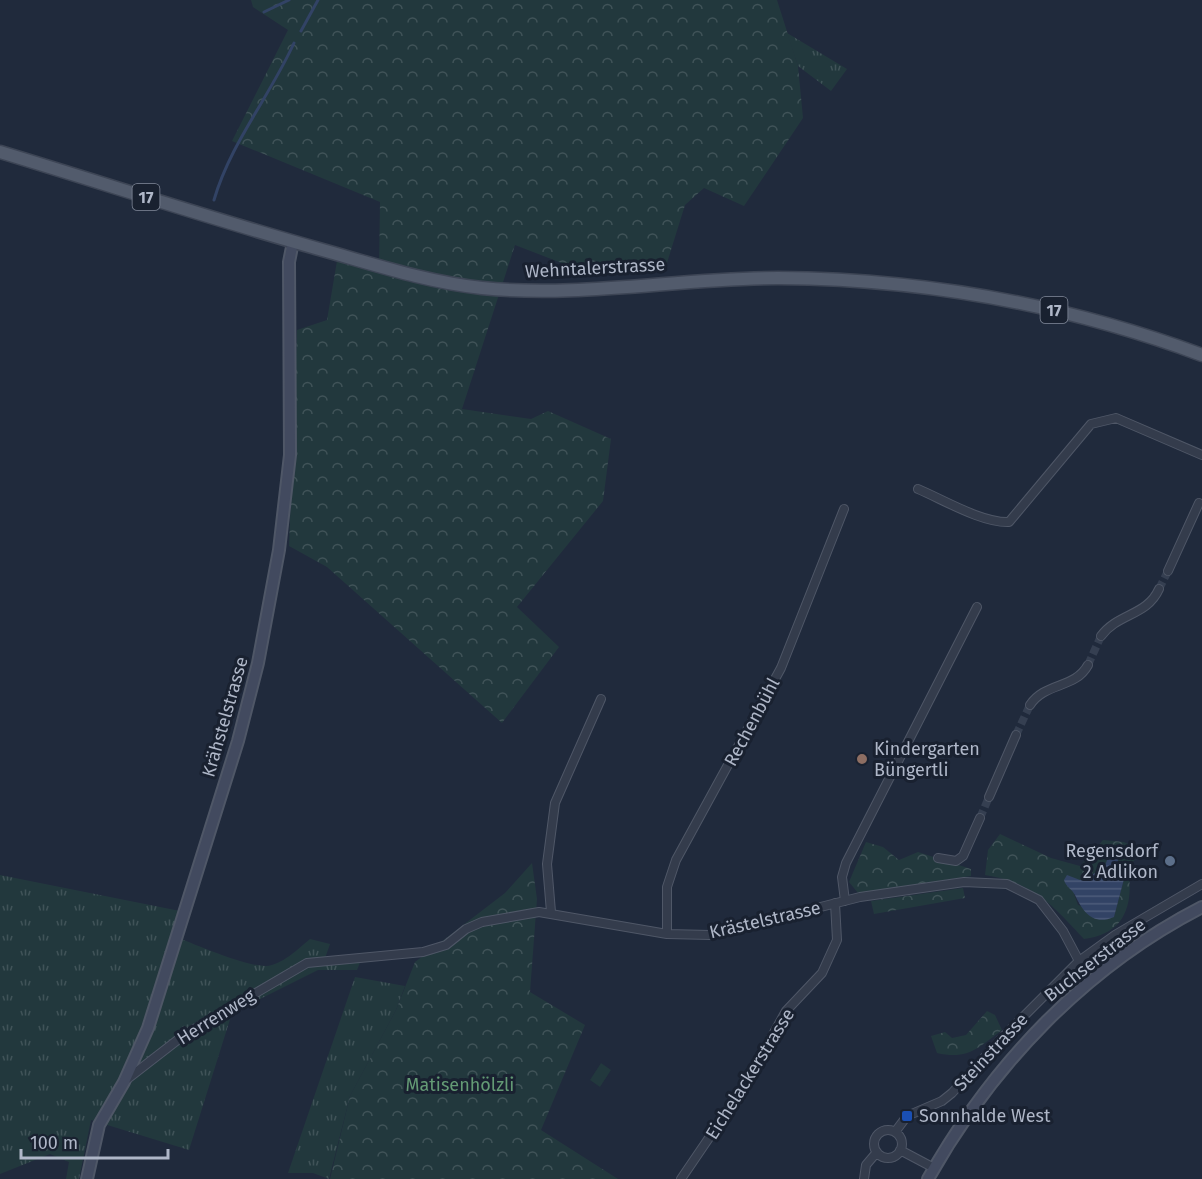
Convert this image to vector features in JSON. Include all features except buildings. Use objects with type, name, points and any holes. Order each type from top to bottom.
[{"type":"main road","name":"Wehntalerstrasse","points":[[0,152],[293,242],[413,275],[498,289],[561,290],[780,278],[900,286],[973,296],[1071,314],[1114,324],[1202,355]]},
{"type":"main road","name":"Krähstelstrasse","points":[[87,1179],[99,1125],[124,1082],[148,1028],[238,741],[258,663],[279,550],[290,454],[289,262],[293,242]]},
{"type":"main road","name":"Buchserstrasse","points":[[928,1179],[987,1088],[1042,1023],[1099,973],[1166,926],[1202,908]]},
{"type":"street","points":[[918,489],[984,518],[998,523],[1009,522],[1074,442],[1091,424],[1103,418],[1116,418],[1202,455]]},
{"type":"street","points":[[1168,571],[1199,503]]},
{"type":"street","name":"Rechenbühl","points":[[667,934],[667,887],[676,860],[781,668],[844,509]]},
{"type":"street","points":[[1101,636],[1113,622],[1139,612],[1154,601],[1160,589]]},
{"type":"street","points":[[845,901],[842,877],[846,863],[977,607]]},
{"type":"street","points":[[1030,705],[1040,693],[1049,688],[1071,683],[1083,674],[1088,665]]},
{"type":"street","points":[[551,912],[547,864],[555,803],[601,699]]},
{"type":"street","points":[[989,797],[1016,735]]},
{"type":"street","points":[[938,858],[956,861],[963,856],[980,818]]},
{"type":"street","name":"Krästelstrasse","points":[[315,962],[423,952],[446,945],[466,929],[482,921],[551,912],[667,934],[710,935],[835,903],[964,882],[1007,884],[1039,900],[1063,932],[1079,961]]},
{"type":"street","name":"Steinstrasse","points":[[864,1179],[866,1165],[877,1152],[874,1143],[877,1135],[886,1130],[895,1132],[907,1116],[942,1101],[952,1093],[1001,1039],[1079,961],[1115,934],[1202,884]]},
{"type":"street","name":"Eichelackerstrasse","points":[[681,1179],[745,1085],[786,1011],[822,973],[837,940],[835,903]]},
{"type":"street","name":"Herrenweg","points":[[124,1082],[184,1035],[307,963],[315,962]]},
{"type":"street","points":[[877,1152],[887,1158],[894,1156],[900,1150],[901,1140],[895,1132]]},
{"type":"street","points":[[900,1150],[934,1168]]},
{"type":"green space","points":[[251,0],[777,0],[798,66],[803,118],[744,206],[704,188],[685,205],[666,266],[585,272],[515,245],[462,409],[531,419],[548,411],[611,439],[603,501],[517,607],[559,647],[502,723],[327,567],[289,546],[297,330],[327,320],[337,261],[379,269],[380,202],[232,141],[288,30],[253,7]]},
{"type":"green space","points":[[787,33],[847,69],[831,91],[798,66]]},
{"type":"green space","points":[[1000,834],[1051,858],[1080,866],[1103,840],[1124,842],[1142,851],[1128,868],[1129,894],[1124,915],[1109,931],[1084,939],[1041,897],[1017,884],[985,875],[988,850]],"holes":[[[1122,845],[1127,857],[1119,858],[1114,871],[1124,879],[1114,917],[1078,905],[1074,894],[1080,880],[1104,869],[1111,851]]]},
{"type":"green space","points":[[866,842],[883,847],[899,860],[918,852],[971,869],[971,876],[858,893],[849,882]]},
{"type":"green space","name":"Matisenhölzli","points":[[532,863],[537,899],[530,992],[585,1025],[541,1130],[618,1179],[330,1179],[350,1096],[396,1010],[415,962],[505,893]]},
{"type":"green space","points":[[0,875],[180,911],[173,936],[219,954],[257,965],[266,966],[278,963],[310,939],[330,944],[324,961],[361,960],[357,970],[318,970],[232,1013],[189,1150],[91,1120],[79,1179],[66,1179],[69,1162],[50,1154],[0,1174]]},
{"type":"green space","points":[[963,888],[965,898],[874,914],[871,901]]},
{"type":"green space","points":[[355,977],[405,986],[396,1010],[350,1096],[329,1179],[313,1173],[288,1173]]},
{"type":"green space","points":[[987,1011],[995,1015],[1002,1030],[965,1054],[937,1053],[931,1036],[945,1032],[952,1038],[966,1035]]},
{"type":"green space","points":[[601,1063],[611,1070],[600,1087],[590,1080]]},
{"type":"water","points":[[1122,845],[1131,853],[1127,857],[1119,858],[1114,871],[1123,874],[1124,879],[1114,917],[1100,920],[1085,912],[1064,880],[1067,875],[1080,880],[1104,869],[1110,851]]},
{"type":"waterway","points":[[264,12],[289,0]]},
{"type":"waterway","points":[[301,31],[318,0]]},
{"type":"waterway","points":[[214,200],[230,159],[294,43]]},
{"type":"tunnel","points":[[1159,589],[1168,571]]},
{"type":"tunnel","points":[[1088,665],[1101,636]]},
{"type":"tunnel","points":[[1016,735],[1030,705]]},
{"type":"tunnel","points":[[980,818],[989,797]]},
{"type":"place","name":"Kindergarten Büngertli","points":[[862,759]]},
{"type":"place","name":"Regensdorf 2 Adlikon","points":[[1170,861]]},
{"type":"place","name":"Sonnhalde West","points":[[907,1116]]}]
